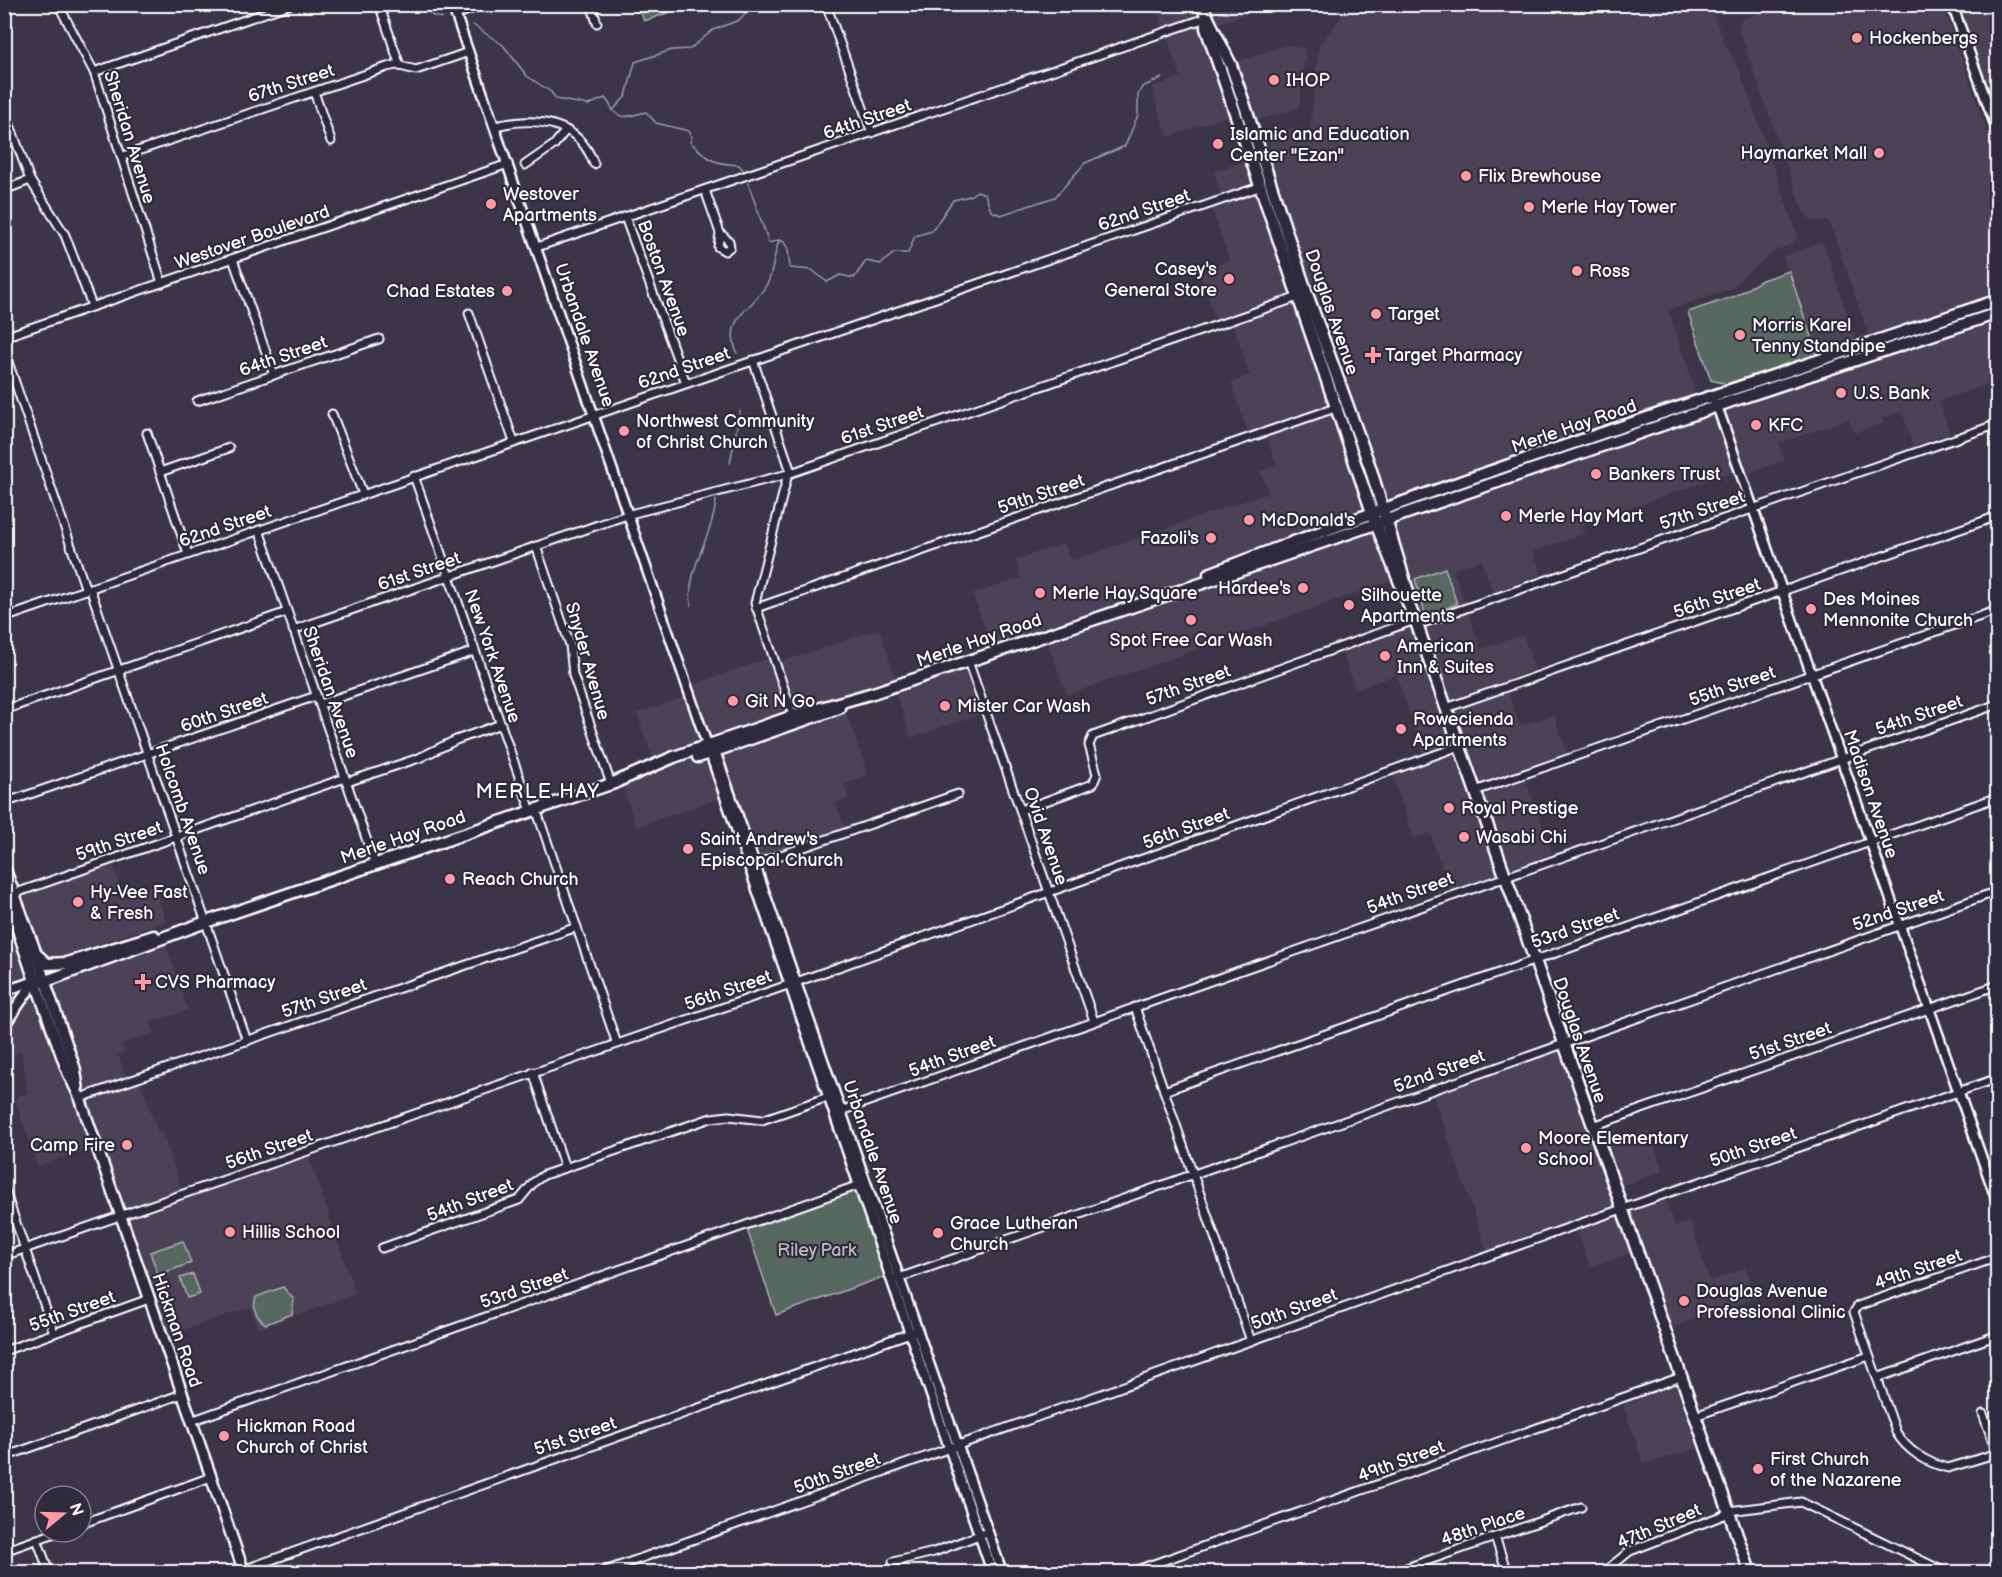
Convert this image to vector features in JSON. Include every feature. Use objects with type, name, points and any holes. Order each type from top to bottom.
[{"type":"main road","name":"Douglas Avenue","points":[[1201,4],[1231,65],[1302,295],[1387,520],[1416,622]]},
{"type":"main road","name":"Merle Hay Road","points":[[1374,519],[1383,509],[1998,300]]},
{"type":"main road","name":"Merle Hay Road","points":[[41,978],[1165,594],[1374,519],[1387,520],[1717,406],[1998,313]]},
{"type":"main road","name":"Douglas Avenue","points":[[1342,405],[1374,519],[1416,622],[1750,1572]]},
{"type":"main road","name":"Hickman Road","points":[[4,867],[8,894],[41,978]]},
{"type":"main road","name":"Hickman Road","points":[[8,894],[36,954],[64,1063],[80,1098],[243,1571]]},
{"type":"main road","name":"Merle Hay Road","points":[[41,978],[67,963],[122,944],[206,922]]},
{"type":"main road","points":[[36,954],[47,964],[67,963]]},
{"type":"main road","points":[[4,1025],[41,978]]},
{"type":"street","name":"Sheridan Avenue","points":[[58,4],[94,72],[123,156],[142,226],[162,283]]},
{"type":"street","points":[[94,72],[291,4]]},
{"type":"street","points":[[379,4],[400,66]]},
{"type":"street","name":"Urbandale Avenue","points":[[452,4],[914,1332],[983,1533],[992,1572]]},
{"type":"street","points":[[455,15],[485,4]]},
{"type":"street","points":[[591,4],[597,23]]},
{"type":"street","points":[[1952,4],[1998,133]]},
{"type":"street","points":[[828,5],[872,133]]},
{"type":"street","name":"64th Street","points":[[537,247],[1206,18]]},
{"type":"street","name":"67th Street","points":[[123,156],[387,67],[400,66],[416,70],[469,52]]},
{"type":"street","points":[[314,92],[331,141]]},
{"type":"street","points":[[4,108],[30,180],[65,235],[92,306]]},
{"type":"street","points":[[495,126],[543,121],[558,124],[589,153],[594,164]]},
{"type":"street","points":[[525,165],[549,150],[566,130]]},
{"type":"street","name":"Westover Boulevard","points":[[4,337],[508,164]]},
{"type":"street","points":[[4,190],[30,180]]},
{"type":"street","name":"62nd Street","points":[[4,618],[1267,184]]},
{"type":"street","points":[[705,190],[720,233]]},
{"type":"street","name":"Boston Avenue","points":[[625,217],[686,383]]},
{"type":"street","points":[[233,259],[274,375]]},
{"type":"street","name":"61st Street","points":[[293,630],[630,514],[790,473],[1302,295]]},
{"type":"street","points":[[469,313],[514,442]]},
{"type":"street","name":"64th Street","points":[[197,402],[379,339]]},
{"type":"street","name":"Holcomb Avenue","points":[[4,350],[119,670],[248,1041]]},
{"type":"street","points":[[753,360],[790,473],[755,598],[756,608],[795,720]]},
{"type":"street","name":"Madison Avenue","points":[[1711,396],[1717,406],[1998,1204]]},
{"type":"street","name":"59th Street","points":[[756,608],[1342,405]]},
{"type":"street","points":[[332,414],[363,494]]},
{"type":"street","name":"57th Street","points":[[1021,810],[1093,784],[1098,774],[1089,745],[1093,736],[1416,622],[1998,424]]},
{"type":"street","points":[[147,433],[188,554]]},
{"type":"street","points":[[160,472],[229,448]]},
{"type":"street","name":"New York Avenue","points":[[414,476],[617,1044]]},
{"type":"street","name":"56th Street","points":[[1446,708],[1998,516]]},
{"type":"street","name":"Sheridan Avenue","points":[[259,530],[375,864]]},
{"type":"street","name":"Snyder Avenue","points":[[536,546],[570,645],[573,675],[611,784]]},
{"type":"street","name":"55th Street","points":[[1475,791],[1998,610]]},
{"type":"street","points":[[4,710],[287,612]]},
{"type":"street","points":[[320,705],[476,651]]},
{"type":"street","name":"Ovid Avenue","points":[[968,661],[1095,1022]]},
{"type":"street","name":"60th Street","points":[[4,803],[316,696]]},
{"type":"street","name":"54th Street","points":[[837,1113],[1505,875],[1998,704]]},
{"type":"street","name":"59th Street","points":[[8,894],[346,780],[419,758],[456,740],[501,724]]},
{"type":"street","name":"56th Street","points":[[4,1256],[1050,893],[1460,746]]},
{"type":"street","points":[[751,866],[958,794]]},
{"type":"street","name":"53rd Street","points":[[1164,1090],[1534,958],[1998,797]]},
{"type":"street","name":"52nd Street","points":[[895,1280],[1564,1042],[1998,891]]},
{"type":"street","name":"57th Street","points":[[80,1098],[577,927]]},
{"type":"street","name":"Merle Hay Road","points":[[4,992],[41,978]]},
{"type":"street","name":"51st Street","points":[[1593,1126],[1998,985]]},
{"type":"street","points":[[1135,1007],[1251,1341]]},
{"type":"street","points":[[533,1072],[565,1168]]},
{"type":"street","name":"50th Street","points":[[602,1572],[1622,1209],[1998,1078]]},
{"type":"street","name":"54th Street","points":[[382,1248],[519,1200],[538,1178],[711,1118],[729,1116],[762,1120],[832,1096]]},
{"type":"street","name":"53rd Street","points":[[191,1421],[862,1184]]},
{"type":"street","points":[[4,1188],[54,1333]]},
{"type":"street","name":"49th Street","points":[[1869,1356],[1854,1309],[1998,1257]]},
{"type":"street","name":"55th Street","points":[[4,1351],[149,1299]]},
{"type":"street","name":"51st Street","points":[[243,1571],[914,1332]]},
{"type":"street","points":[[1877,1378],[1998,1335]]},
{"type":"street","points":[[1695,1416],[1869,1356],[1896,1432],[1912,1452],[1948,1468],[1997,1453],[1983,1414]]},
{"type":"street","name":"49th Street","points":[[1131,1572],[1682,1377]]},
{"type":"street","points":[[4,1457],[182,1394]]},
{"type":"street","points":[[93,1520],[211,1477]]},
{"type":"street","name":"47th Street","points":[[1604,1572],[1630,1551],[1729,1512],[1801,1502],[1945,1572]]},
{"type":"street","name":"48th Place","points":[[1395,1572],[1581,1508]]},
{"type":"street","points":[[893,1562],[934,1552],[983,1533]]},
{"type":"street","name":"Urbandale Avenue","points":[[983,1533],[1002,1572]]},
{"type":"street","points":[[1495,1537],[1507,1572]]},
{"type":"street","points":[[4,1551],[33,1540]]},
{"type":"street","points":[[39,1544],[49,1572]]},
{"type":"shaded area","name":"Haymarket Mall","points":[[1785,4],[1943,5],[1997,160],[1997,294],[1876,335],[1868,333],[1829,221],[1812,221],[1803,211],[1738,27],[1741,20]]},
{"type":"shaded area","points":[[1155,5],[1194,5],[1197,14],[1194,19],[1164,29]]},
{"type":"shaded area","points":[[1208,5],[1245,5],[1248,13],[1216,24]]},
{"type":"shaded area","points":[[1351,5],[1710,5],[1724,42],[1740,71],[1798,237],[1795,242],[1770,254],[1729,289],[1668,310],[1695,389],[1690,397],[1392,499],[1384,497],[1345,391],[1289,224],[1268,148],[1272,137],[1281,130],[1310,129],[1319,45]]},
{"type":"shaded area","points":[[1952,5],[1997,5],[1997,133]]},
{"type":"shaded area","points":[[1202,26],[1232,114],[1168,137],[1151,88],[1181,77],[1166,35]]},
{"type":"shaded area","points":[[1286,45],[1306,49],[1300,103],[1296,109],[1257,120],[1253,118],[1234,63]]},
{"type":"shaded area","points":[[1249,160],[1372,513],[1169,591],[1376,524],[1396,579],[1067,695],[1045,635],[993,652],[973,594],[1021,578],[1016,560],[1064,543],[1071,561],[1268,493],[1260,471],[1276,465],[1267,438],[1265,433],[1250,438],[1231,383],[1250,375],[1231,319],[1217,324],[1199,271],[1229,260],[1210,203],[1222,199],[1214,172]]},
{"type":"shaded area","points":[[1820,242],[1824,244],[1855,338],[1851,344],[1817,355],[1783,256]]},
{"type":"shaded area","points":[[1997,312],[1997,381],[1939,401],[1950,433],[1913,446],[1902,411],[1882,418],[1884,423],[1854,433],[1849,419],[1779,443],[1784,460],[1749,473],[1746,467],[1582,525],[1584,534],[1533,551],[1541,574],[1493,592],[1481,560],[1453,569],[1481,649],[1523,635],[1535,669],[1504,681],[1520,726],[1554,715],[1567,753],[1555,764],[1524,775],[1552,853],[1505,875],[1451,895],[1430,833],[1414,838],[1391,771],[1425,758],[1396,675],[1355,689],[1340,647],[1415,620],[1387,520]]},
{"type":"shaded area","points":[[879,629],[898,685],[968,661],[986,712],[911,738],[894,687],[655,765],[637,713],[691,695],[688,686],[772,657],[775,664]]},
{"type":"shaded area","points":[[844,706],[868,775],[844,784],[849,799],[836,803],[846,833],[755,865],[715,751]]},
{"type":"shaded area","points":[[708,753],[723,797],[636,827],[621,781]]},
{"type":"shaded area","points":[[113,865],[124,897],[154,886],[166,921],[57,958],[47,956],[42,950],[24,896]]},
{"type":"shaded area","points":[[164,939],[188,1010],[150,1023],[154,1033],[122,1044],[124,1052],[118,1054],[128,1082],[139,1078],[158,1133],[162,1132],[183,1194],[307,1152],[356,1294],[258,1329],[250,1307],[162,1337],[96,1146],[37,1166],[15,1098],[28,1093],[21,1052],[5,1058],[5,991],[10,989],[5,972],[4,952],[23,945],[67,1071],[46,981]]},
{"type":"shaded area","name":"Moore Elementary School","points":[[1564,1042],[1601,1146],[1649,1130],[1663,1171],[1615,1188],[1622,1208],[1663,1194],[1675,1227],[1690,1222],[1710,1281],[1746,1268],[1756,1298],[1664,1330],[1637,1251],[1590,1267],[1575,1225],[1489,1256],[1431,1089]]},
{"type":"shaded area","points":[[1675,1386],[1698,1448],[1644,1464],[1623,1405]]},
{"type":"green space","points":[[638,4],[691,4],[691,5],[644,21]]},
{"type":"green space","points":[[1789,271],[1817,355],[1727,384],[1711,380],[1688,312],[1735,296],[1762,280]]},
{"type":"green space","points":[[1445,568],[1457,604],[1428,615],[1425,613],[1415,579]]},
{"type":"green space","name":"Riley Park","points":[[858,1186],[889,1275],[776,1315],[746,1226]]},
{"type":"green space","points":[[183,1241],[191,1263],[158,1275],[150,1252]]},
{"type":"green space","points":[[193,1274],[200,1294],[187,1298],[180,1278]]},
{"type":"green space","points":[[283,1287],[294,1300],[292,1314],[266,1324],[256,1312],[254,1305],[256,1297]]},
{"type":"waterway","points":[[421,4],[433,16],[442,18]]},
{"type":"waterway","points":[[614,109],[626,96],[635,62],[672,50],[690,49],[713,30],[739,20],[754,4]]},
{"type":"waterway","points":[[473,25],[503,45],[527,76],[551,92],[556,99],[588,105],[605,98],[620,116],[646,112],[656,123],[689,131],[692,137],[690,142],[712,160],[739,165],[744,171]]},
{"type":"waterway","points":[[780,240],[788,249],[790,268],[812,270],[827,282],[840,275],[854,278],[866,261],[881,264],[894,253],[908,253],[915,236],[932,231],[953,200],[970,196],[977,191],[985,194],[991,211],[1001,215],[1055,197],[1085,163],[1125,146],[1138,115],[1138,95],[1142,87],[1162,78]]},
{"type":"waterway","points":[[748,183],[769,243],[779,240]]},
{"type":"waterway","points":[[737,353],[733,340],[734,329],[742,313],[768,282],[779,241]]},
{"type":"waterway","points":[[730,463],[740,411]]},
{"type":"waterway","points":[[691,605],[692,578],[710,527],[716,500]]},
{"type":"place","name":"Hockenbergs","points":[[1857,38]]},
{"type":"place","name":"IHOP","points":[[1274,80]]},
{"type":"place","name":"Islamic and Education Center \"Ezan\"","points":[[1218,144]]},
{"type":"place","name":"Haymarket Mall","points":[[1879,153]]},
{"type":"place","name":"Flix Brewhouse","points":[[1466,176]]},
{"type":"place","name":"Westover Apartments","points":[[491,204]]},
{"type":"place","name":"Merle Hay Tower","points":[[1529,207]]},
{"type":"place","name":"Ross","points":[[1577,271]]},
{"type":"place","name":"Casey's General Store","points":[[1229,279]]},
{"type":"place","name":"Chad Estates","points":[[507,291]]},
{"type":"place","name":"Target","points":[[1376,314]]},
{"type":"place","name":"Morris Karel Tenny Standpipe","points":[[1740,335]]},
{"type":"place","name":"Target Pharmacy","points":[[1373,355]]},
{"type":"place","name":"U.S. Bank","points":[[1841,393]]},
{"type":"place","name":"KFC","points":[[1756,425]]},
{"type":"place","name":"Northwest Community of Christ Church","points":[[624,431]]},
{"type":"place","name":"Bankers Trust","points":[[1596,474]]},
{"type":"place","name":"Merle Hay Mart","points":[[1506,516]]},
{"type":"place","name":"McDonald's","points":[[1249,520]]},
{"type":"place","name":"Fazoli's","points":[[1211,538]]},
{"type":"place","name":"Hardee's","points":[[1303,588]]},
{"type":"place","name":"Merle Hay Square","points":[[1040,593]]},
{"type":"place","name":"Silhouette Apartments","points":[[1349,605]]},
{"type":"place","name":"Des Moines Mennonite Church","points":[[1811,609]]},
{"type":"place","name":"Spot Free Car Wash","points":[[1191,620]]},
{"type":"place","name":"American Inn & Suites","points":[[1385,656]]},
{"type":"place","name":"Git N Go","points":[[733,701]]},
{"type":"place","name":"Mister Car Wash","points":[[945,706]]},
{"type":"place","name":"Rowecienda Apartments","points":[[1401,729]]},
{"type":"place","name":"Royal Prestige","points":[[1449,808]]},
{"type":"place","name":"Wasabi Chi","points":[[1464,837]]},
{"type":"place","name":"Saint Andrew's Episcopal Church","points":[[688,849]]},
{"type":"place","name":"Reach Church","points":[[450,879]]},
{"type":"place","name":"Hy-Vee Fast & Fresh","points":[[78,902]]},
{"type":"place","name":"CVS Pharmacy","points":[[143,982]]},
{"type":"place","name":"Camp Fire","points":[[127,1145]]},
{"type":"place","name":"Moore Elementary School","points":[[1526,1148]]},
{"type":"place","name":"Hillis School","points":[[230,1232]]},
{"type":"place","name":"Grace Lutheran Church","points":[[938,1233]]},
{"type":"place","name":"Douglas Avenue Professional Clinic","points":[[1684,1301]]},
{"type":"place","name":"Hickman Road Church of Christ","points":[[224,1436]]},
{"type":"place","name":"First Church of the Nazarene","points":[[1758,1469]]},
{"type":"district","name":"MERLE HAY","points":[[538,791]]}]
